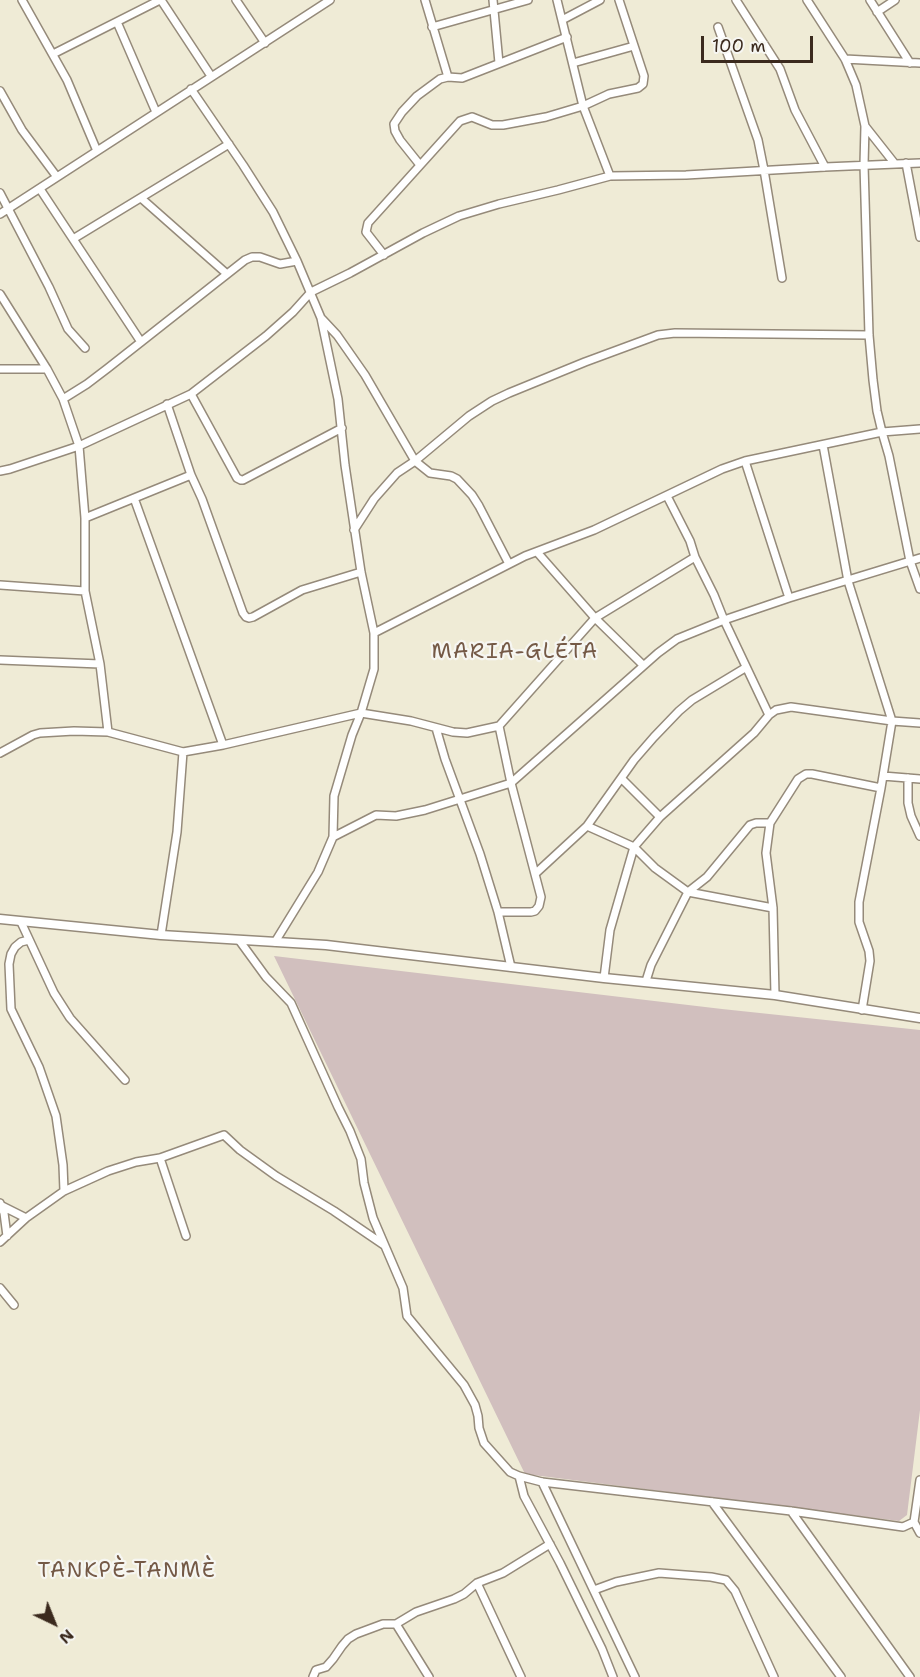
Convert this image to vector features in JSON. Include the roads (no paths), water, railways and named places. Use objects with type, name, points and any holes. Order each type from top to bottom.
[{"type":"street","points":[[22,0],[67,80],[97,151]]},
{"type":"street","points":[[53,54],[160,0],[211,76]]},
{"type":"street","points":[[236,0],[265,43]]},
{"type":"street","points":[[314,0],[319,7]]},
{"type":"street","points":[[0,214],[330,0]]},
{"type":"street","points":[[425,0],[448,77]]},
{"type":"street","points":[[493,0],[499,63]]},
{"type":"street","points":[[432,27],[528,0]]},
{"type":"street","points":[[557,0],[583,106],[610,176]]},
{"type":"street","points":[[562,20],[600,0]]},
{"type":"street","points":[[384,255],[366,232],[368,223],[460,121],[472,117],[492,125],[503,125],[546,117],[642,84],[644,76],[619,0]]},
{"type":"street","points":[[735,0],[780,69],[795,110],[825,167]]},
{"type":"street","points":[[807,0],[844,59],[856,85],[865,126],[869,335],[873,380],[910,561],[920,589]]},
{"type":"street","points":[[870,0],[910,63]]},
{"type":"street","points":[[877,12],[896,0]]},
{"type":"street","points":[[117,22],[156,112]]},
{"type":"street","points":[[718,27],[758,140],[782,278]]},
{"type":"street","points":[[420,165],[400,140],[394,124],[417,96],[440,79],[462,78],[567,37]]},
{"type":"street","points":[[573,63],[634,46]]},
{"type":"street","points":[[844,59],[920,63]]},
{"type":"street","points":[[191,89],[273,212],[321,318],[334,374],[360,572],[374,633],[374,669],[334,796],[333,837],[318,872],[275,942]]},
{"type":"street","points":[[0,91],[22,130],[57,177]]},
{"type":"street","points":[[865,126],[895,164]]},
{"type":"street","points":[[74,239],[229,144]]},
{"type":"street","points":[[906,163],[920,237]]},
{"type":"street","points":[[0,471],[79,446],[191,394],[266,336],[311,292],[459,216],[610,176],[686,175],[920,163]]},
{"type":"street","points":[[40,189],[141,342]]},
{"type":"street","points":[[0,193],[68,329],[85,348]]},
{"type":"street","points":[[141,198],[227,274]]},
{"type":"street","points":[[63,399],[87,384],[245,260],[260,257],[280,264],[297,261]]},
{"type":"street","points":[[0,294],[63,399],[79,446],[85,518],[85,591],[100,664],[108,732]]},
{"type":"street","points":[[321,318],[337,335],[365,375],[415,460],[429,473],[457,479],[468,491],[479,506],[509,564]]},
{"type":"street","points":[[354,530],[374,499],[397,473],[469,416],[492,401],[585,362],[658,335],[675,333],[869,335]]},
{"type":"street","points":[[0,369],[47,369]]},
{"type":"street","points":[[191,394],[240,480],[342,428]]},
{"type":"street","points":[[167,404],[191,475],[246,617],[253,617],[302,590],[360,572]]},
{"type":"street","points":[[374,633],[509,564],[594,530],[723,469],[745,461],[882,432],[920,429]]},
{"type":"street","points":[[823,445],[848,581],[892,721],[859,902],[859,922],[870,961],[861,1010]]},
{"type":"street","points":[[745,461],[789,598]]},
{"type":"street","points":[[85,518],[191,475]]},
{"type":"street","points":[[667,496],[690,541],[745,668],[769,715]]},
{"type":"street","points":[[134,498],[223,745]]},
{"type":"street","points":[[537,552],[595,618],[644,666]]},
{"type":"street","points":[[0,753],[40,733],[108,732],[183,752],[361,713],[411,721],[453,732],[467,733],[499,726],[595,618],[695,557]]},
{"type":"street","points":[[333,837],[376,815],[396,816],[425,810],[511,783],[677,639],[789,598],[920,558]]},
{"type":"street","points":[[0,585],[85,591]]},
{"type":"street","points":[[0,660],[100,664]]},
{"type":"street","points":[[535,874],[587,826],[642,750],[679,711],[692,700],[745,668]]},
{"type":"street","points":[[604,978],[610,930],[634,848],[660,817],[754,734],[769,715],[776,710],[790,707],[920,723]]},
{"type":"street","points":[[498,912],[526,913],[535,910],[539,906],[541,897],[511,783],[499,726]]},
{"type":"street","points":[[436,728],[444,759],[480,854],[498,912],[511,967]]},
{"type":"street","points":[[161,935],[177,832],[183,752]]},
{"type":"street","points":[[775,995],[773,908],[766,853],[770,823],[794,784],[806,774],[881,788]]},
{"type":"street","points":[[883,776],[920,780]]},
{"type":"street","points":[[908,778],[908,803],[920,836]]},
{"type":"street","points":[[622,779],[660,817]]},
{"type":"street","points":[[646,981],[651,965],[688,892],[707,877],[750,825],[770,823]]},
{"type":"street","points":[[587,826],[634,848],[655,868],[688,892],[773,908]]},
{"type":"street","points":[[0,919],[161,935],[326,945],[604,978],[775,995],[920,1018]]},
{"type":"street","points":[[21,922],[54,993],[70,1018],[125,1080]]},
{"type":"street","points":[[29,940],[21,942],[11,954],[9,964],[11,1009],[39,1067],[56,1116],[64,1191]]},
{"type":"street","points":[[239,940],[266,977],[291,1003],[298,1015],[350,1131],[361,1159],[368,1201],[403,1288],[409,1320],[469,1394],[478,1416],[484,1443],[510,1472],[542,1482],[791,1511],[903,1527],[914,1522]]},
{"type":"street","points":[[0,1242],[26,1218],[64,1191],[117,1168],[160,1158],[224,1135],[240,1150],[276,1176],[384,1245]]},
{"type":"street","points":[[160,1158],[186,1236]]},
{"type":"street","points":[[1,1205],[26,1218]]},
{"type":"street","points":[[1,1205],[7,1236]]},
{"type":"street","points":[[0,1288],[14,1305]]},
{"type":"street","points":[[519,1476],[524,1496],[550,1544],[614,1677]]},
{"type":"street","points":[[920,1480],[914,1522],[920,1533]]},
{"type":"street","points":[[542,1482],[634,1677]]},
{"type":"street","points":[[712,1502],[841,1677]]},
{"type":"street","points":[[791,1511],[910,1677]]},
{"type":"street","points":[[313,1677],[316,1670],[326,1667],[348,1639],[356,1634],[383,1624],[396,1623],[416,1612],[454,1599],[477,1583],[503,1573],[550,1544]]},
{"type":"street","points":[[594,1590],[659,1573],[726,1580],[735,1591],[774,1677]]},
{"type":"street","points":[[477,1583],[521,1677]]},
{"type":"street","points":[[396,1623],[429,1677]]},
{"type":"district","name":"MARIA-GLÉTA","points":[[515,653]]},
{"type":"district","name":"TANKPÈ-TANMÈ","points":[[127,1572]]}]
